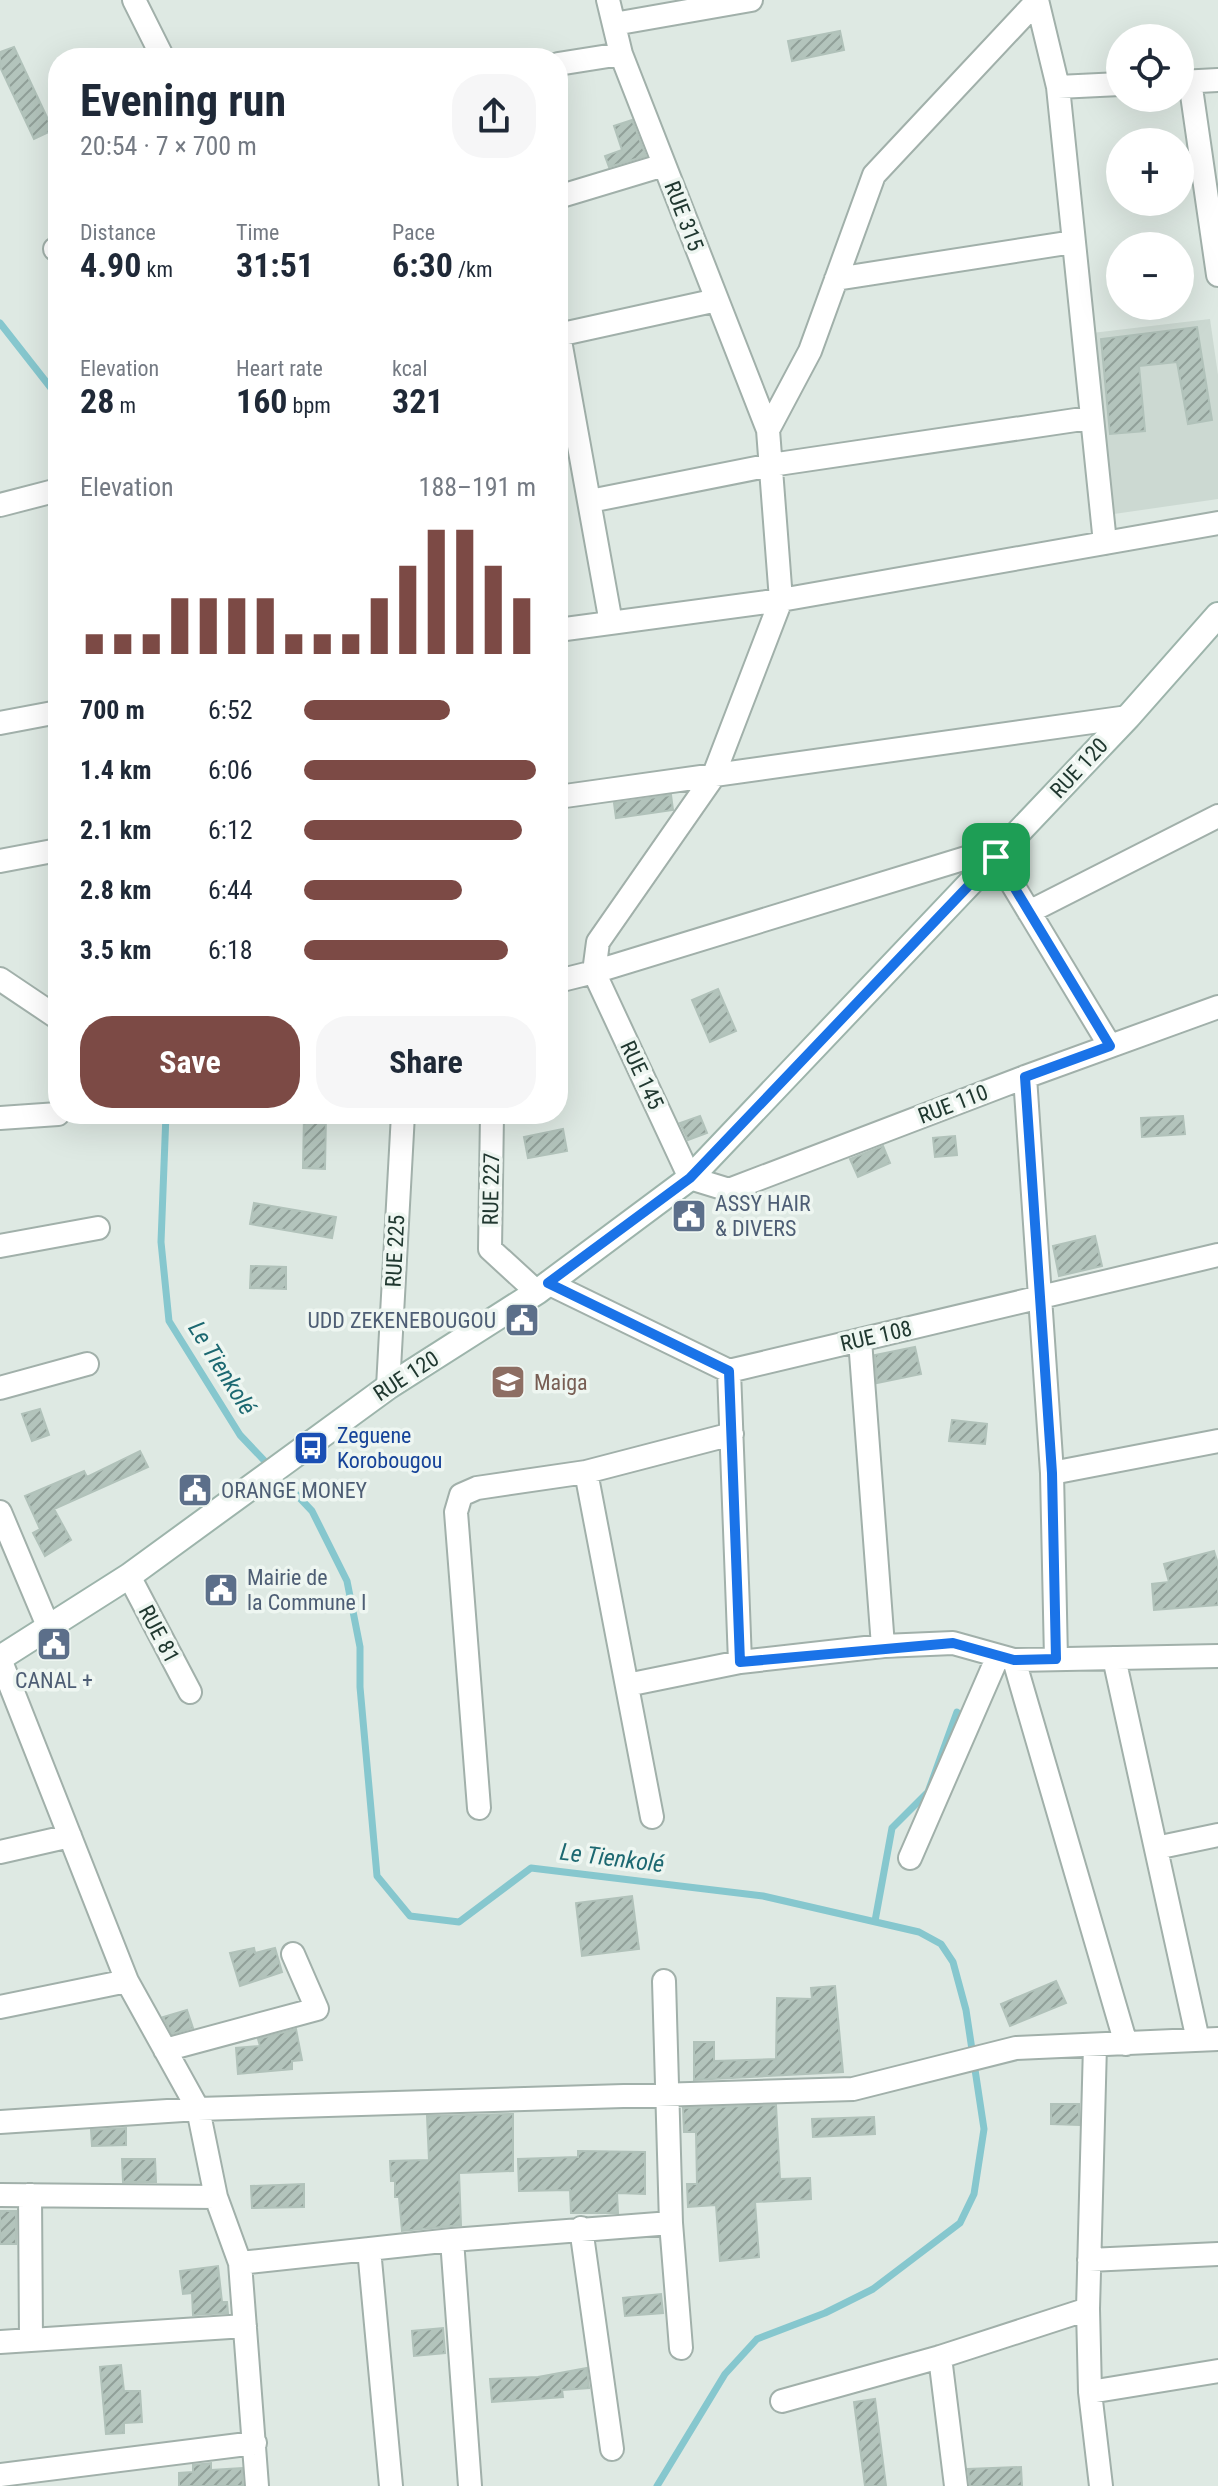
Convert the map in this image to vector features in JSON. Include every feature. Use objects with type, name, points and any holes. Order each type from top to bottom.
[{"type":"main road","name":"RUE 120","points":[[0,1658],[129,1576],[253,1489],[305,1446],[388,1387],[543,1288],[690,1178],[1128,717],[1218,615]]},
{"type":"street","points":[[134,0],[158,48]]},
{"type":"street","name":"RUE 315","points":[[608,0],[621,54],[768,430],[781,600]]},
{"type":"street","points":[[614,24],[751,0]]},
{"type":"street","points":[[1037,0],[1058,87],[1089,418],[1105,543]]},
{"type":"street","points":[[768,430],[810,351],[874,175],[1037,0]]},
{"type":"street","points":[[568,62],[621,54]]},
{"type":"street","points":[[1194,81],[1218,80]]},
{"type":"street","points":[[1058,87],[1106,85]]},
{"type":"street","points":[[1190,112],[1218,275]]},
{"type":"street","points":[[568,194],[664,165]]},
{"type":"street","points":[[836,279],[1073,242]]},
{"type":"street","points":[[568,333],[717,300]]},
{"type":"street","points":[[568,383],[611,623]]},
{"type":"street","points":[[590,501],[771,465],[1089,418]]},
{"type":"street","points":[[0,505],[48,493]]},
{"type":"street","points":[[568,629],[781,600],[1218,523]]},
{"type":"street","points":[[594,972],[598,942],[713,777],[781,600]]},
{"type":"street","points":[[0,723],[48,714]]},
{"type":"street","points":[[568,796],[1128,717]]},
{"type":"street","points":[[1029,912],[1218,816]]},
{"type":"street","points":[[0,861],[48,852]]},
{"type":"street","points":[[568,978],[966,858],[996,857],[1110,1046]]},
{"type":"street","name":"RUE 145","points":[[594,972],[690,1178]]},
{"type":"street","points":[[0,979],[48,1011]]},
{"type":"street","name":"RUE 110","points":[[690,1178],[729,1190],[1218,1007]]},
{"type":"street","points":[[1025,1077],[1052,1473],[1056,1659]]},
{"type":"street","points":[[0,1118],[48,1115]]},
{"type":"street","name":"RUE 225","points":[[388,1387],[402,1124]]},
{"type":"street","name":"RUE 227","points":[[492,1124],[490,1249],[543,1288]]},
{"type":"street","points":[[0,1246],[98,1228]]},
{"type":"street","name":"RUE 108","points":[[729,1371],[1218,1255]]},
{"type":"street","points":[[543,1288],[729,1371],[740,1662]]},
{"type":"street","points":[[860,1340],[883,1646]]},
{"type":"street","points":[[0,1388],[87,1364]]},
{"type":"street","points":[[479,1808],[456,1512],[461,1495],[477,1488],[586,1472],[732,1434]]},
{"type":"street","points":[[1052,1473],[1218,1441]]},
{"type":"street","points":[[586,1472],[652,1817]]},
{"type":"street","points":[[0,1512],[48,1626]]},
{"type":"street","name":"RUE 81","points":[[129,1576],[190,1692]]},
{"type":"street","points":[[627,1685],[740,1662],[883,1646],[953,1643],[1006,1658],[1218,1656]]},
{"type":"street","points":[[0,1658],[127,1981],[198,2109],[216,2197],[240,2263],[257,2486]]},
{"type":"street","points":[[910,1858],[1006,1658]]},
{"type":"street","points":[[1006,1658],[1126,2044]]},
{"type":"street","points":[[0,2122],[198,2109],[853,2089],[1000,2052],[1208,2040],[1156,1848],[1114,1658]]},
{"type":"street","points":[[1156,1848],[1218,1835]]},
{"type":"street","points":[[0,1852],[70,1836]]},
{"type":"street","points":[[165,2050],[317,2009],[293,1954]]},
{"type":"street","points":[[0,2007],[127,1981]]},
{"type":"street","points":[[664,1981],[671,2223],[681,2348]]},
{"type":"street","points":[[1095,2045],[1088,2309],[1090,2392],[1101,2486]]},
{"type":"street","points":[[0,2195],[216,2197]]},
{"type":"street","points":[[30,2195],[31,2340]]},
{"type":"street","points":[[240,2263],[581,2228],[671,2223]]},
{"type":"street","points":[[581,2228],[612,2449]]},
{"type":"street","points":[[452,2240],[470,2486]]},
{"type":"street","points":[[369,2249],[391,2486]]},
{"type":"street","points":[[1089,2260],[1218,2254]]},
{"type":"street","points":[[782,2401],[940,2357],[1088,2309]]},
{"type":"street","points":[[0,2342],[245,2326]]},
{"type":"street","points":[[940,2357],[956,2486]]},
{"type":"street","points":[[1090,2392],[1218,2371]]},
{"type":"street","points":[[0,2475],[255,2443]]},
{"type":"shaded area","points":[[1210,319],[1218,375],[1218,499],[1114,514],[1092,333]]},
{"type":"building","points":[[840,31],[844,50],[792,61],[788,41]]},
{"type":"building","points":[[14,47],[48,119],[48,132],[34,139],[0,67],[0,52]]},
{"type":"building","points":[[632,120],[646,156],[609,167],[605,156],[622,150],[614,126]]},
{"type":"building","points":[[1197,327],[1212,420],[1188,424],[1177,362],[1139,366],[1145,431],[1110,434],[1101,339]]},
{"type":"building","points":[[671,795],[673,810],[616,818],[614,803]]},
{"type":"building","points":[[718,989],[736,1031],[710,1042],[692,1000]]},
{"type":"building","points":[[700,1116],[707,1133],[688,1140],[680,1123]]},
{"type":"building","points":[[1183,1116],[1185,1134],[1142,1137],[1141,1118]]},
{"type":"building","points":[[304,1124],[326,1124],[325,1169],[303,1168]]},
{"type":"building","points":[[563,1129],[567,1151],[528,1158],[524,1137]]},
{"type":"building","points":[[955,1136],[957,1155],[935,1157],[933,1138]]},
{"type":"building","points":[[883,1146],[890,1163],[858,1177],[850,1159]]},
{"type":"building","points":[[254,1203],[336,1217],[332,1238],[250,1224]]},
{"type":"building","points":[[1095,1236],[1102,1266],[1059,1276],[1053,1246]]},
{"type":"building","points":[[251,1266],[286,1267],[286,1289],[250,1288]]},
{"type":"building","points":[[915,1347],[921,1374],[877,1383],[875,1355]]},
{"type":"building","points":[[40,1409],[49,1435],[32,1441],[22,1414]]},
{"type":"building","points":[[952,1420],[987,1424],[985,1444],[949,1441]]},
{"type":"building","points":[[140,1451],[148,1467],[54,1509],[71,1540],[45,1556],[33,1533],[40,1529],[25,1496],[84,1471],[87,1477]]},
{"type":"building","points":[[1214,1551],[1218,1564],[1218,1605],[1154,1610],[1152,1584],[1169,1582],[1164,1564]]},
{"type":"building","points":[[632,1896],[639,1949],[582,1956],[576,1903]]},
{"type":"building","points":[[254,1948],[255,1953],[275,1948],[282,1972],[240,1986],[230,1953]]},
{"type":"building","points":[[1056,1981],[1066,2003],[1010,2026],[1001,2004]]},
{"type":"building","points":[[835,1986],[843,2072],[694,2080],[694,2042],[714,2042],[714,2061],[776,2059],[777,1998],[812,1999],[811,1988]]},
{"type":"building","points":[[187,2010],[193,2028],[172,2034],[163,2017]]},
{"type":"building","points":[[296,2029],[302,2060],[292,2061],[292,2069],[238,2074],[236,2048],[260,2046],[258,2039]]},
{"type":"building","points":[[1051,2104],[1079,2104],[1079,2125],[1051,2124]]},
{"type":"building","points":[[776,2105],[780,2179],[810,2178],[811,2199],[755,2202],[759,2257],[720,2261],[716,2205],[688,2207],[687,2184],[697,2184],[696,2132],[684,2132],[683,2108]]},
{"type":"building","points":[[513,2114],[513,2171],[459,2173],[461,2225],[402,2231],[399,2197],[395,2197],[395,2181],[391,2181],[390,2161],[429,2160],[427,2116]]},
{"type":"building","points":[[874,2117],[875,2134],[813,2137],[812,2119]]},
{"type":"building","points":[[126,2128],[126,2145],[92,2146],[91,2130]]},
{"type":"building","points":[[578,2151],[645,2152],[645,2194],[617,2193],[618,2213],[571,2213],[570,2190],[519,2191],[518,2159],[578,2157]]},
{"type":"building","points":[[122,2159],[155,2159],[156,2182],[123,2182]]},
{"type":"building","points":[[304,2184],[304,2207],[252,2208],[251,2186]]},
{"type":"building","points":[[0,2211],[16,2211],[16,2244],[0,2244]]},
{"type":"building","points":[[218,2266],[222,2302],[227,2302],[228,2313],[193,2315],[192,2293],[183,2294],[180,2271]]},
{"type":"building","points":[[661,2294],[663,2313],[625,2316],[623,2298]]},
{"type":"building","points":[[443,2328],[445,2353],[414,2356],[412,2331]]},
{"type":"building","points":[[121,2365],[124,2391],[140,2391],[142,2422],[124,2423],[124,2433],[106,2434],[100,2367]]},
{"type":"building","points":[[587,2368],[589,2388],[562,2390],[563,2397],[492,2402],[490,2379],[538,2377]]},
{"type":"building","points":[[875,2399],[886,2486],[865,2486],[854,2402]]},
{"type":"building","points":[[211,2463],[211,2470],[242,2468],[243,2486],[179,2486],[179,2473],[193,2472],[193,2465]]},
{"type":"building","points":[[1021,2467],[1022,2486],[970,2486],[968,2469]]},
{"type":"waterway","name":"Le Tienkolé","points":[[0,323],[48,384]]},
{"type":"waterway","name":"Le Tienkolé","points":[[166,1124],[161,1242],[169,1321],[240,1435],[312,1511],[347,1581],[360,1647],[360,1687],[377,1876],[410,1916],[459,1922],[531,1868],[763,1896],[919,1932],[941,1944],[953,1962],[966,2010],[984,2129],[974,2194],[960,2223],[873,2289],[825,2313],[757,2339],[725,2374],[657,2486]]},
{"type":"waterway","points":[[875,1921],[892,1828],[928,1792],[957,1712]]},
{"type":"place","name":"ASSY HAIR & DIVERS","points":[[689,1216]]},
{"type":"place","name":"UDD ZEKENEBOUGOU","points":[[522,1320]]},
{"type":"place","name":"Maiga","points":[[508,1382]]},
{"type":"place","name":"Zeguene Korobougou","points":[[311,1448]]},
{"type":"place","name":"ORANGE MONEY","points":[[195,1490]]},
{"type":"place","name":"Mairie de la Commune I","points":[[221,1590]]},
{"type":"place","name":"CANAL +","points":[[54,1644]]},
{"type":"route","points":[[996,857],[1110,1046],[1025,1077],[1052,1473],[1056,1659],[1014,1660],[953,1643],[883,1646],[740,1662],[729,1371],[548,1283],[690,1178],[996,857]]}]
